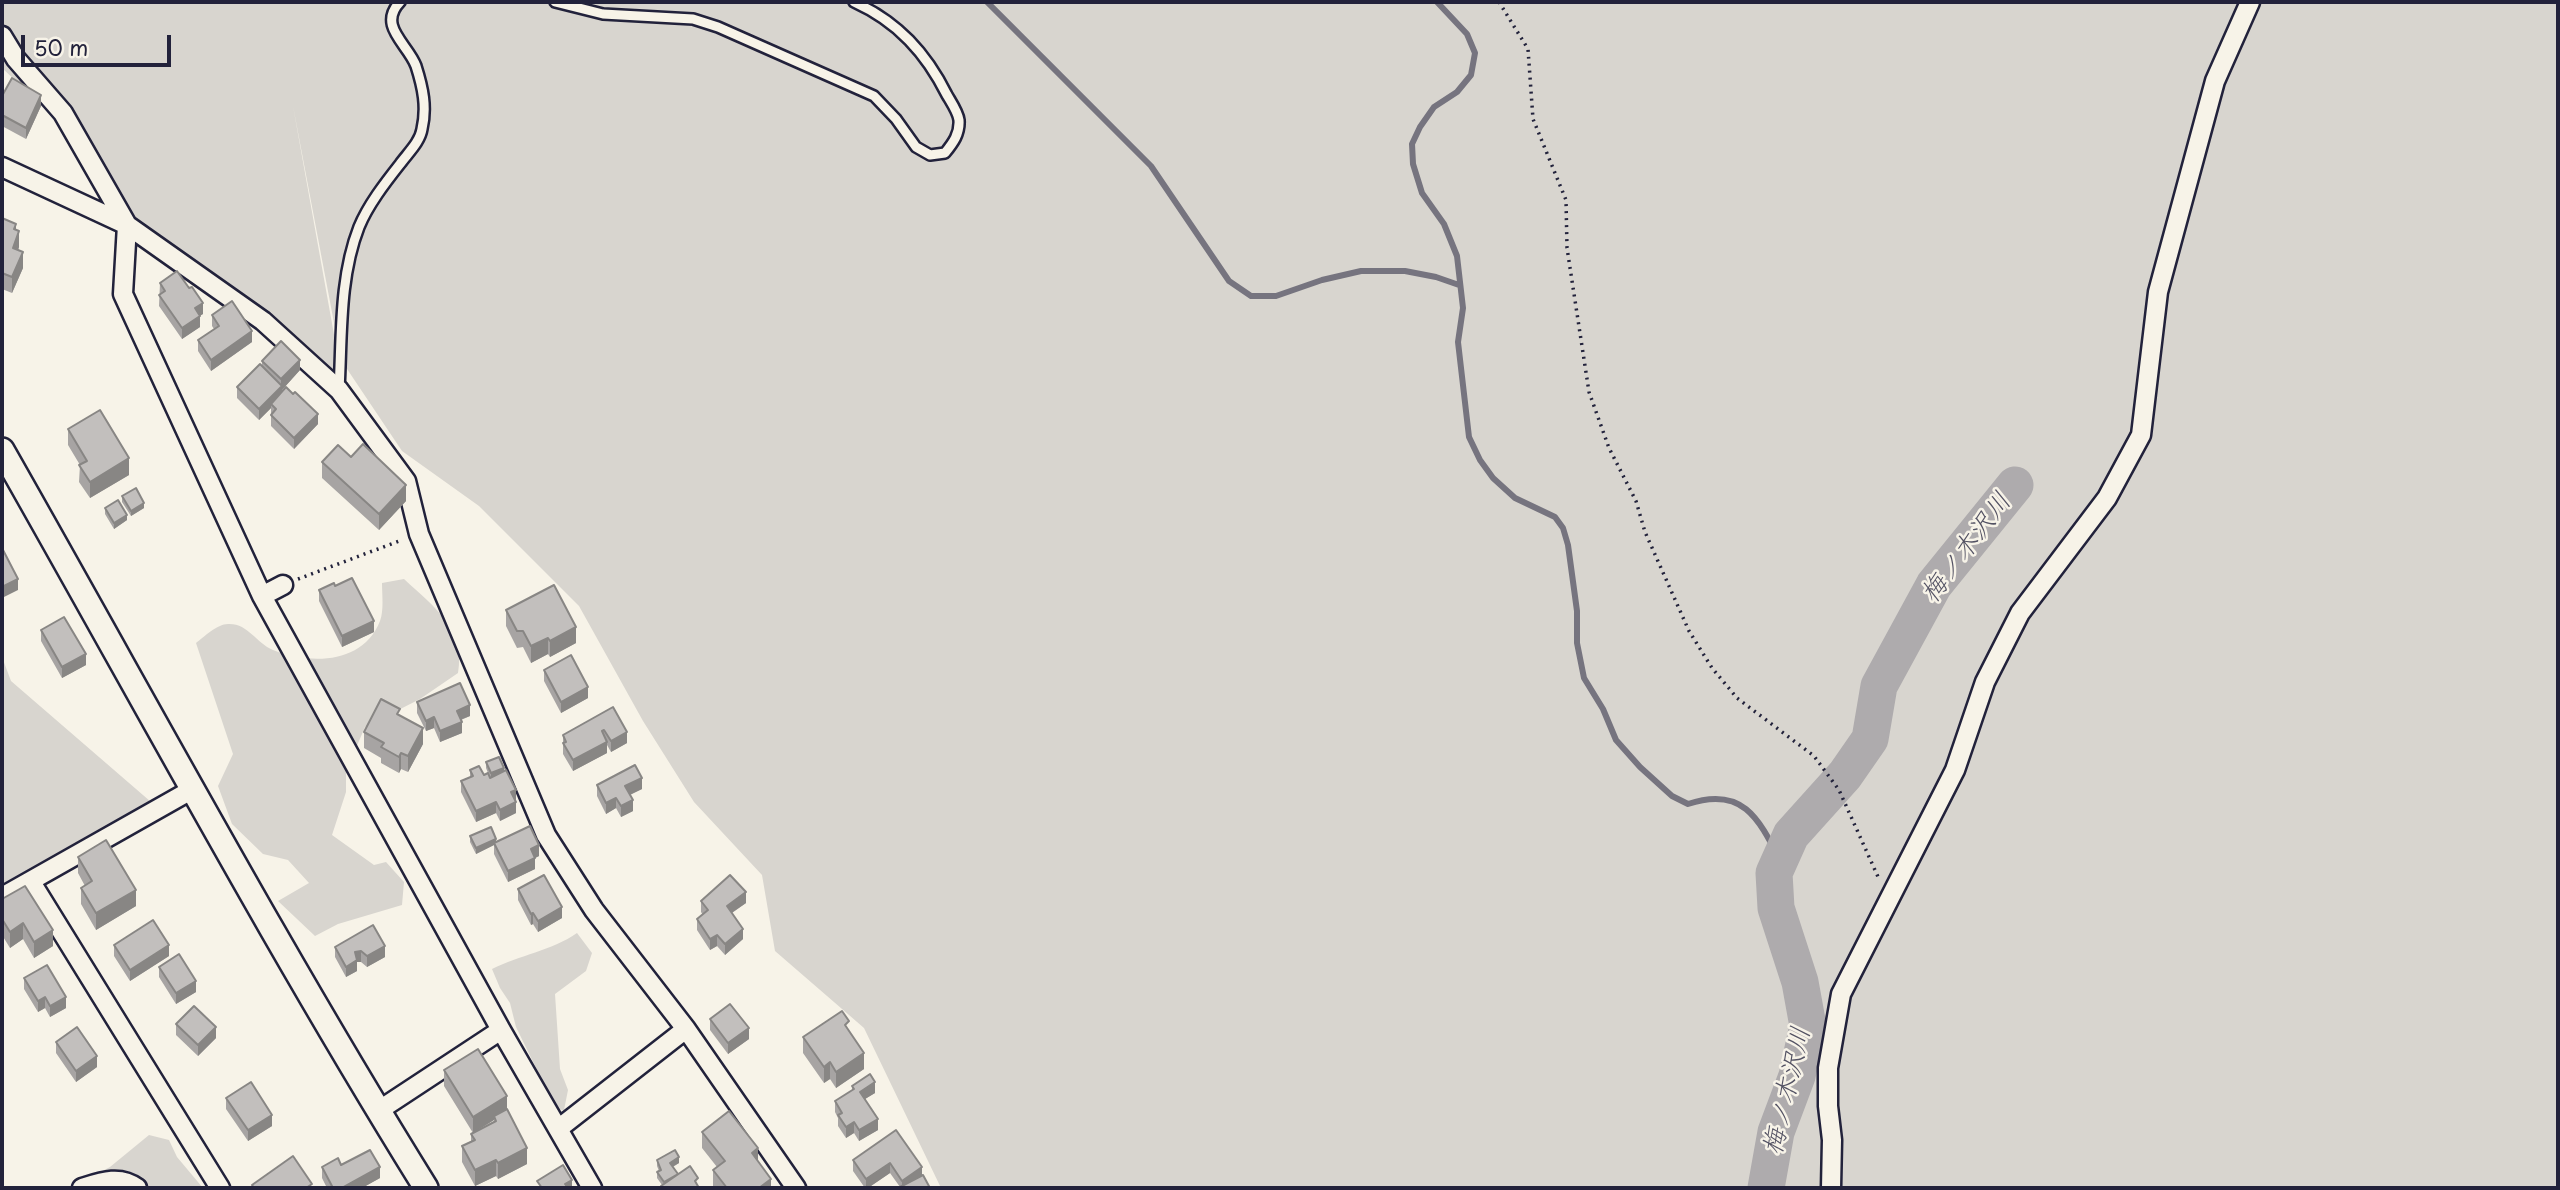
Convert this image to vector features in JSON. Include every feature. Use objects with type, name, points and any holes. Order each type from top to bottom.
[{"type":"street","points":[[1831,1188],[1832,1140],[1828,1106],[1828,1068],[1841,994],[1955,770],[1985,682],[2020,613],[2106,498],[2141,435],[2158,292],[2215,81],[2250,2]]},
{"type":"street","points":[[2,36],[16,59],[63,113],[127,225],[122,295],[262,596],[501,1030],[592,1188]]},
{"type":"street","points":[[2,167],[127,225],[263,321],[339,390],[406,481],[419,534],[546,835],[594,910],[687,1029],[796,1188]]},
{"type":"street","points":[[2,450],[193,789],[378,1111],[426,1188]]},
{"type":"street","points":[[262,596],[283,585]]},
{"type":"street","points":[[2,897],[193,789]]},
{"type":"street","points":[[31,882],[220,1188]]},
{"type":"street","points":[[558,1129],[687,1029]]},
{"type":"street","points":[[378,1111],[501,1030]]},
{"type":"street","points":[[82,1188],[111,1180],[131,1183],[138,1188]]},
{"type":"lane","points":[[339,390],[345,285],[359,226],[386,181],[421,136],[426,109],[415,64],[394,33],[390,20],[400,2]]},
{"type":"lane","points":[[555,2],[603,14],[693,19],[718,27],[874,96],[896,119],[916,147],[930,155],[945,153],[957,139],[959,118],[937,75],[918,46],[854,2]]},
{"type":"path","points":[[1499,2],[1528,49],[1533,118],[1566,200],[1567,248],[1589,392],[1609,448],[1636,501],[1645,532],[1689,631],[1712,668],[1737,698],[1814,756],[1839,790],[1889,900]]},
{"type":"path","points":[[283,585],[394,542]]},
{"type":"shaded area","points":[[2,2],[2558,2],[2558,1188],[941,1188],[864,1028],[775,951],[762,875],[694,802],[643,721],[579,606],[479,506],[402,451],[341,360],[293,106],[340,368],[330,382],[275,322],[268,310],[152,242],[52,115],[2,68]]},
{"type":"shaded area","points":[[404,579],[436,609],[452,631],[459,657],[458,673],[420,699],[365,727],[346,771],[346,792],[332,835],[374,865],[386,862],[404,882],[402,905],[338,924],[315,936],[278,901],[309,883],[288,860],[263,854],[232,824],[218,786],[233,754],[196,643],[215,628],[228,624],[247,630],[267,647],[288,655],[319,659],[349,653],[372,635],[380,621],[382,583]]},
{"type":"shaded area","points":[[2,657],[11,681],[158,808],[2,904]]},
{"type":"shaded area","points":[[577,933],[592,953],[586,971],[555,994],[560,1069],[568,1090],[564,1110],[550,1109],[537,1070],[516,1027],[510,1003],[492,969],[557,944]]},
{"type":"shaded area","points":[[149,1135],[169,1140],[177,1157],[203,1188],[70,1188],[110,1167]]},
{"type":"building","points":[[12,78],[41,95],[26,128],[2,115],[2,96]]},
{"type":"building","points":[[2,218],[16,224],[14,229],[19,231],[13,248],[23,252],[12,277],[2,273]]},
{"type":"building","points":[[177,271],[203,303],[195,308],[200,316],[182,328],[159,295],[165,291],[160,283]]},
{"type":"building","points":[[232,301],[252,331],[211,360],[198,340],[219,326],[212,315]]},
{"type":"building","points":[[281,341],[300,360],[281,379],[262,361]]},
{"type":"building","points":[[260,364],[282,386],[259,409],[237,387]]},
{"type":"building","points":[[286,387],[318,414],[294,438],[271,415],[276,409],[271,404]]},
{"type":"building","points":[[100,410],[129,458],[90,482],[79,465],[87,461],[68,429]]},
{"type":"building","points":[[363,444],[406,485],[379,514],[322,462],[338,445],[351,457]]},
{"type":"building","points":[[136,488],[144,503],[131,511],[122,496]]},
{"type":"building","points":[[118,500],[127,515],[114,523],[105,508]]},
{"type":"building","points":[[2,548],[18,579],[2,587]]},
{"type":"building","points":[[352,578],[374,621],[342,636],[319,590]]},
{"type":"building","points":[[554,585],[576,627],[550,641],[548,638],[531,646],[523,631],[517,631],[506,610]]},
{"type":"building","points":[[64,617],[86,654],[62,667],[41,630]]},
{"type":"building","points":[[571,655],[588,687],[561,702],[544,670]]},
{"type":"building","points":[[460,683],[470,705],[457,711],[462,722],[440,731],[434,717],[426,721],[417,702]]},
{"type":"building","points":[[381,699],[400,709],[397,714],[423,728],[408,756],[401,753],[399,757],[381,747],[384,743],[364,732]]},
{"type":"building","points":[[613,707],[627,732],[611,741],[604,730],[602,731],[607,742],[573,760],[563,743],[566,742],[563,735]]},
{"type":"building","points":[[499,757],[504,768],[491,773],[486,762]]},
{"type":"building","points":[[635,765],[642,778],[625,786],[633,800],[621,806],[616,798],[606,803],[597,785]]},
{"type":"building","points":[[479,766],[484,775],[488,773],[490,778],[506,770],[516,790],[511,792],[516,802],[500,810],[496,802],[476,811],[461,781],[473,776],[470,770]]},
{"type":"building","points":[[530,826],[539,845],[531,849],[535,858],[508,871],[494,843]]},
{"type":"building","points":[[491,827],[496,839],[476,848],[470,836]]},
{"type":"building","points":[[106,840],[136,890],[96,913],[81,888],[92,881],[78,857]]},
{"type":"building","points":[[544,875],[562,907],[538,921],[533,913],[531,914],[518,889]]},
{"type":"building","points":[[730,875],[746,892],[727,906],[743,929],[725,944],[717,935],[710,939],[697,919],[708,910],[701,901]]},
{"type":"building","points":[[25,886],[53,930],[34,942],[23,923],[10,932],[2,919],[2,899]]},
{"type":"building","points":[[153,920],[169,945],[130,970],[114,945]]},
{"type":"building","points":[[373,925],[385,946],[367,956],[361,951],[355,952],[357,960],[346,967],[335,947]]},
{"type":"building","points":[[179,954],[196,981],[176,993],[159,967]]},
{"type":"building","points":[[47,965],[66,997],[50,1006],[45,997],[38,1001],[24,978]]},
{"type":"building","points":[[730,1004],[749,1028],[728,1043],[710,1019]]},
{"type":"building","points":[[194,1006],[216,1027],[198,1045],[176,1024]]},
{"type":"building","points":[[842,1011],[849,1021],[845,1025],[864,1053],[836,1072],[830,1062],[824,1067],[803,1037]]},
{"type":"building","points":[[77,1027],[97,1056],[76,1071],[56,1042]]},
{"type":"building","points":[[478,1049],[507,1096],[473,1117],[444,1070]]},
{"type":"building","points":[[870,1074],[875,1082],[860,1092],[878,1119],[859,1130],[854,1122],[846,1127],[838,1115],[842,1113],[835,1101],[854,1089],[852,1086]]},
{"type":"building","points":[[251,1082],[272,1115],[248,1130],[226,1098]]},
{"type":"building","points":[[507,1109],[527,1148],[498,1163],[496,1160],[475,1170],[462,1146],[475,1140],[471,1134],[496,1121],[494,1116]]},
{"type":"building","points":[[729,1111],[758,1148],[752,1153],[771,1179],[759,1188],[727,1188],[713,1170],[725,1161],[702,1132]]},
{"type":"building","points":[[896,1130],[922,1167],[902,1181],[890,1163],[866,1179],[853,1160]]},
{"type":"building","points":[[370,1150],[380,1167],[342,1188],[333,1188],[322,1167],[338,1158],[341,1165]]},
{"type":"building","points":[[675,1150],[679,1157],[670,1163],[678,1174],[664,1182],[657,1172],[661,1170],[657,1160]]},
{"type":"building","points":[[293,1156],[312,1184],[306,1188],[254,1188],[252,1185]]},
{"type":"building","points":[[563,1165],[572,1180],[565,1184],[568,1188],[542,1188],[537,1181]]},
{"type":"building","points":[[690,1166],[698,1178],[695,1181],[699,1188],[661,1186]]},
{"type":"building","points":[[923,1175],[930,1188],[898,1188]]},
{"type":"waterway","points":[[987,2],[1151,166],[1229,281],[1251,296],[1276,296],[1322,280],[1361,271],[1405,271],[1459,285]]},
{"type":"waterway","points":[[1437,2],[1467,34],[1475,53],[1471,75],[1457,92],[1434,107],[1420,127],[1412,144],[1413,164],[1422,193],[1444,224],[1457,256],[1463,308],[1458,342],[1469,437],[1480,460],[1493,478],[1515,498],[1555,517],[1563,528],[1568,545],[1577,611],[1577,643],[1584,678],[1603,709],[1616,740],[1640,767],[1672,796],[1688,804],[1707,799],[1722,799],[1735,802],[1746,809],[1764,831],[1780,860]]},
{"type":"waterway","name":"梅ノ木沢川","points":[[1766,1188],[1776,1132],[1797,1076],[1808,1026],[1800,982],[1776,908],[1774,873],[1791,835],[1845,775],[1870,739],[1879,686],[1934,585],[2015,485]]}]
